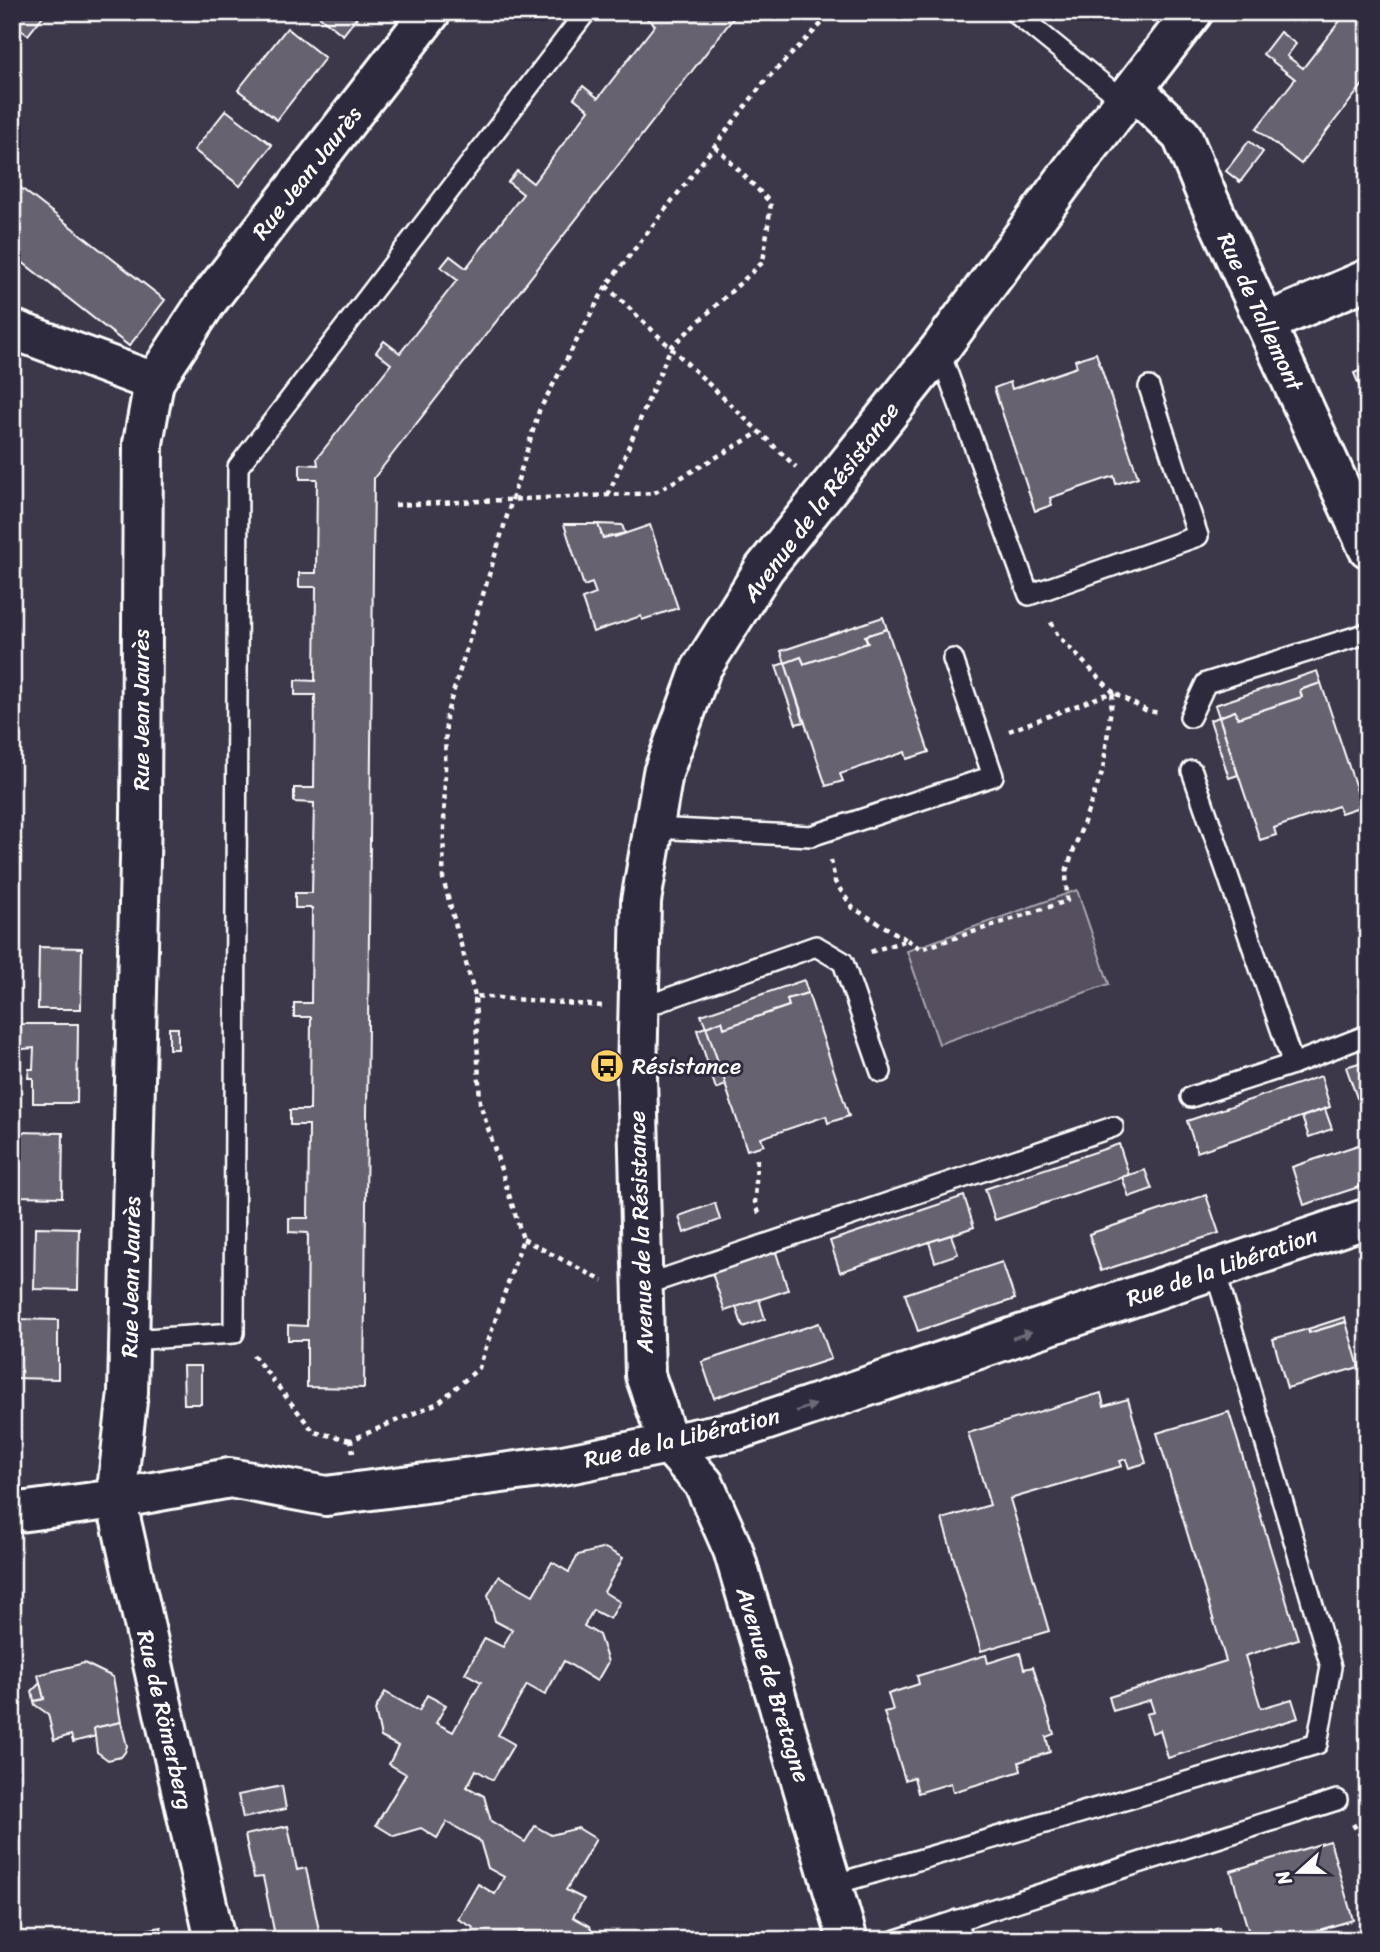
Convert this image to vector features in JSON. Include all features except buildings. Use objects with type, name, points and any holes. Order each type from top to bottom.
[{"type":"street","name":"Rue Jean Jaurès","points":[[116,1499],[128,1392],[130,1339],[141,814],[143,443],[154,382],[206,303],[430,12]]},
{"type":"street","name":"Avenue de la Résistance","points":[[669,1444],[645,1375],[637,1076],[641,901],[663,773],[701,669],[764,569],[939,350],[1193,12]]},
{"type":"street","name":"Rue de Tallemont","points":[[1130,96],[1182,136],[1368,548]]},
{"type":"street","points":[[1266,323],[1368,279]]},
{"type":"street","points":[[12,329],[154,382]]},
{"type":"street","name":"Rue de la Libération","points":[[12,1513],[116,1499],[230,1478],[326,1496],[563,1465],[738,1430],[1368,1217]]},
{"type":"street","name":"Avenue de Bretagne","points":[[669,1444],[704,1484],[733,1549],[848,1940]]},
{"type":"street","name":"Rue de Römerberg","points":[[116,1499],[215,1940]]},
{"type":"lane","points":[[130,1339],[234,1332],[238,467],[586,12]]},
{"type":"lane","points":[[1014,12],[1130,96]]},
{"type":"lane","points":[[939,350],[1029,595],[1198,536],[1149,387]]},
{"type":"lane","points":[[1190,717],[1206,683],[1368,633]]},
{"type":"lane","points":[[653,828],[811,836],[993,776],[953,659]]},
{"type":"lane","points":[[1192,771],[1293,1063]]},
{"type":"lane","points":[[638,1009],[816,946],[843,962],[881,1072]]},
{"type":"lane","points":[[1191,1097],[1368,1035]]},
{"type":"lane","points":[[642,1286],[1113,1127]]},
{"type":"lane","points":[[832,1885],[1317,1744],[1331,1667],[1215,1270]]},
{"type":"lane","points":[[897,1940],[1337,1800]]},
{"type":"lane","points":[[957,1920],[963,1940]]},
{"type":"path","points":[[234,1332],[314,1432],[351,1440],[438,1403],[479,1368],[523,1238],[480,1103],[475,996],[443,879],[446,716],[539,411],[606,286],[765,81],[834,12]]},
{"type":"path","points":[[608,495],[671,348],[763,262],[771,203],[715,146]]},
{"type":"path","points":[[606,286],[824,494]]},
{"type":"path","points":[[395,506],[654,493],[760,432]]},
{"type":"path","points":[[1037,592],[1058,636],[1113,692]]},
{"type":"path","points":[[981,741],[1113,692]]},
{"type":"path","points":[[826,832],[835,882],[853,908],[921,949],[1067,901],[1066,871],[1103,770],[1113,692]]},
{"type":"path","points":[[843,962],[907,940]]},
{"type":"path","points":[[475,996],[638,1009]]},
{"type":"path","points":[[757,1159],[755,1202],[769,1243]]},
{"type":"path","points":[[523,1238],[599,1281],[642,1286]]},
{"type":"path","points":[[351,1440],[359,1492]]},
{"type":"shaded area","points":[[1077,890],[1109,984],[939,1044],[907,951]]},
{"type":"place","name":"Résistance","points":[[607,1066]]}]
